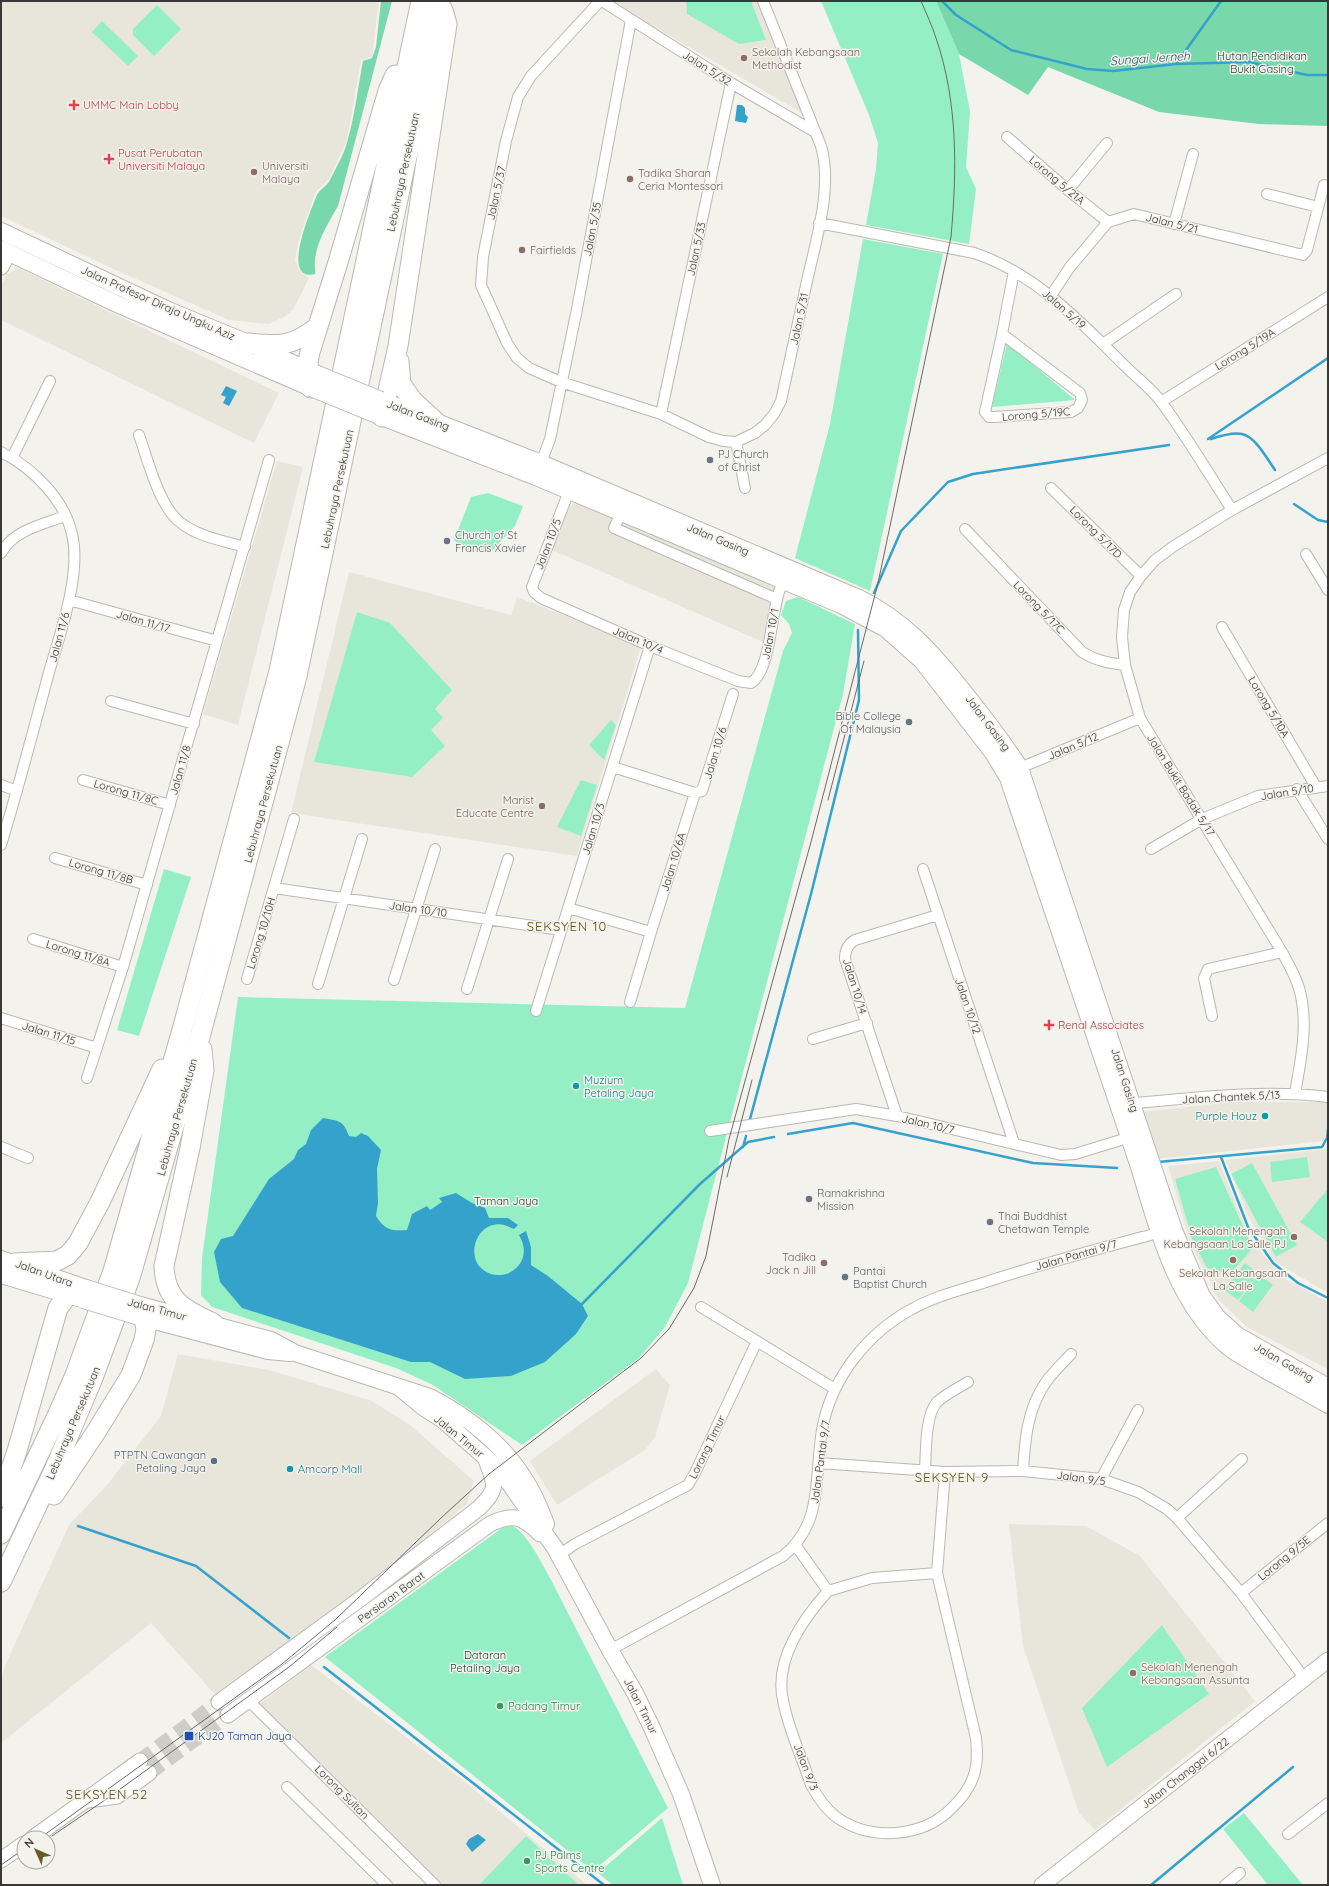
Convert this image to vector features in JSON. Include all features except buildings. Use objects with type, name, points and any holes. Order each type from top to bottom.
[{"type":"highway","name":"Lebuhraya Persekutuan","points":[[1,1534],[41,1452],[68,1389],[113,1271],[182,1030],[278,671],[318,489],[413,32],[421,1]]},
{"type":"highway","name":"Lebuhraya Persekutuan","points":[[5,1574],[55,1468],[90,1385],[127,1285],[201,1033],[297,676],[440,1]]},
{"type":"highway","points":[[381,408],[398,346],[447,24],[440,1]]},
{"type":"highway","points":[[312,377],[310,352],[316,328],[339,259],[388,91],[413,32]]},
{"type":"highway","points":[[248,343],[276,346],[290,344],[303,339],[316,328]]},
{"type":"highway","points":[[398,346],[401,384],[412,400],[436,422]]},
{"type":"highway","points":[[6,1265],[57,1261],[68,1255],[78,1243],[100,1202],[148,1096],[182,1030]]},
{"type":"highway","points":[[201,1033],[204,1070],[190,1148],[164,1266],[164,1277],[169,1292],[182,1307],[213,1323]]},
{"type":"highway","points":[[1,1497],[17,1451],[58,1308],[79,1294]]},
{"type":"highway","points":[[5,1574],[131,1375],[144,1340],[146,1329],[140,1313]]},
{"type":"main road","name":"Jalan Profesor Diraja Ungku Aziz","points":[[1,231],[162,307],[248,343],[312,377]]},
{"type":"main road","name":"Jalan Profesor Diraja Ungku Aziz","points":[[5,251],[118,304],[312,377]]},
{"type":"main road","name":"Jalan Gasing","points":[[312,377],[536,478],[621,513],[786,575],[864,600],[885,611],[903,625],[933,653],[993,727],[1020,768],[1126,1104],[1135,1135],[1140,1170],[1167,1232],[1202,1296],[1218,1318],[1237,1335],[1328,1387]]},
{"type":"main road","name":"Jalan Gasing","points":[[381,408],[436,422],[548,465],[786,575],[866,618],[886,630],[904,645],[922,662],[993,752],[1005,774],[1126,1104]]},
{"type":"main road","points":[[536,478],[548,465]]},
{"type":"main road","name":"Jalan Gasing","points":[[1167,1232],[1191,1305],[1205,1324],[1228,1347],[1251,1362],[1328,1405]]},
{"type":"main road","name":"Jalan Utara","points":[[6,1265],[79,1294]]},
{"type":"main road","name":"Jalan Timur","points":[[79,1294],[268,1351],[295,1353]]},
{"type":"main road","name":"Jalan Timur","points":[[140,1313],[213,1323],[271,1340],[295,1353],[430,1397],[448,1407],[466,1419],[505,1454],[523,1476],[538,1503],[557,1552]]},
{"type":"main road","name":"Jalan Timur","points":[[399,1387],[423,1407],[443,1420],[500,1470],[557,1552],[635,1693],[666,1757],[681,1794],[711,1882]]},
{"type":"street","name":"Jalan 5/32","points":[[601,1],[731,83],[815,132]]},
{"type":"street","name":"Jalan 5/37","points":[[561,382],[529,368],[517,358],[507,343],[481,285],[483,257],[506,141],[518,97],[531,76],[601,1]]},
{"type":"street","name":"Jalan 5/31","points":[[736,442],[755,433],[765,425],[774,414],[781,401],[819,223],[826,174],[825,161],[815,132],[763,1]]},
{"type":"street","name":"Jalan 5/35","points":[[548,465],[550,439],[578,302],[631,20]]},
{"type":"street","name":"Jalan 5/33","points":[[661,414],[731,83]]},
{"type":"street","name":"Lorong 5/21A","points":[[1006,137],[1108,222]]},
{"type":"street","points":[[1068,190],[1107,143]]},
{"type":"street","points":[[1174,224],[1194,154]]},
{"type":"street","points":[[1267,194],[1318,207],[1324,185]]},
{"type":"street","name":"Jalan 5/21","points":[[1108,222],[1136,214],[1301,255],[1305,254],[1318,207]]},
{"type":"street","points":[[1050,297],[1070,267],[1108,222]]},
{"type":"street","name":"Jalan 5/19","points":[[819,223],[974,253],[989,258],[1014,271],[1050,297],[1103,344],[1161,402],[1232,510]]},
{"type":"street","points":[[1,267],[5,251]]},
{"type":"street","name":"Lorong 5/19C","points":[[1002,334],[1080,393],[1082,400],[1078,408],[1071,412],[994,417],[987,416],[985,409],[1002,334],[1014,271]]},
{"type":"street","points":[[1103,344],[1176,294]]},
{"type":"street","name":"Lorong 5/19A","points":[[1161,402],[1328,297]]},
{"type":"street","points":[[12,458],[50,381]]},
{"type":"street","points":[[561,382],[661,414],[709,437],[722,441],[736,442],[746,488]]},
{"type":"street","points":[[139,435],[162,497],[169,511],[180,523],[195,531],[245,547]]},
{"type":"street","name":"Jalan 11/6","points":[[1,452],[12,458],[40,480],[55,498],[65,516],[72,534],[75,556],[69,600],[1,845]]},
{"type":"street","name":"Jalan Bukit Badak 5/17","points":[[1295,1093],[1302,1057],[1304,1025],[1303,1008],[1299,988],[1282,952],[1140,718],[1126,665],[1122,637],[1124,610],[1130,592],[1141,576],[1156,560],[1174,546],[1232,510],[1328,458]]},
{"type":"street","name":"Jalan 11/8","points":[[88,1078],[147,885],[269,460]]},
{"type":"street","name":"Lorong 5/17D","points":[[1051,488],[1141,576]]},
{"type":"street","name":"Jalan 10/5","points":[[538,596],[532,587],[568,491]]},
{"type":"street","points":[[621,513],[614,528],[777,599]]},
{"type":"street","points":[[1,554],[6,544],[14,537],[65,516]]},
{"type":"street","name":"Lorong 5/17C","points":[[965,529],[1082,652],[1093,659],[1103,662],[1126,665]]},
{"type":"street","points":[[1306,554],[1328,590]]},
{"type":"street","name":"Jalan 10/1","points":[[738,681],[751,683],[759,676],[766,655],[777,599],[786,575]]},
{"type":"street","name":"Jalan 10/4","points":[[538,596],[650,646],[738,681]]},
{"type":"street","name":"Jalan 11/17","points":[[69,600],[218,641]]},
{"type":"street","name":"Lorong 5/10A","points":[[1222,628],[1316,787]]},
{"type":"street","name":"Jalan 10/3","points":[[536,1011],[650,646]]},
{"type":"street","name":"Jalan 10/6","points":[[694,792],[700,792],[703,790],[733,694]]},
{"type":"street","points":[[111,701],[194,724]]},
{"type":"street","name":"Jalan 5/12","points":[[1005,774],[1140,718]]},
{"type":"street","points":[[613,767],[654,781],[694,792]]},
{"type":"street","name":"Lorong 11/8C","points":[[83,780],[170,805]]},
{"type":"street","points":[[1,785],[17,791]]},
{"type":"street","name":"Jalan 5/10","points":[[1151,849],[1202,818],[1258,796],[1297,789],[1328,786]]},
{"type":"street","points":[[1297,789],[1328,839]]},
{"type":"street","name":"Jalan 10/6A","points":[[630,1002],[694,792]]},
{"type":"street","name":"Lorong 10/10H","points":[[247,979],[294,819]]},
{"type":"street","points":[[318,984],[362,839]]},
{"type":"street","points":[[394,980],[435,848]]},
{"type":"street","name":"Lorong 11/8B","points":[[54,858],[147,885]]},
{"type":"street","points":[[467,989],[508,858]]},
{"type":"street","name":"Jalan 10/12","points":[[923,869],[1014,1143]]},
{"type":"street","name":"Jalan 10/10","points":[[274,888],[561,930]]},
{"type":"street","points":[[568,908],[651,932]]},
{"type":"street","name":"Jalan 10/14","points":[[897,1116],[845,952],[848,946],[855,940],[938,915]]},
{"type":"street","name":"Lorong 11/8A","points":[[33,939],[123,966]]},
{"type":"street","points":[[1212,1016],[1204,978],[1208,969],[1282,952]]},
{"type":"street","name":"Jalan 11/15","points":[[1,1018],[97,1048]]},
{"type":"street","points":[[813,1039],[867,1023]]},
{"type":"street","name":"Jalan Chantek 5/13","points":[[1126,1104],[1218,1096],[1295,1093],[1328,1097]]},
{"type":"street","name":"Jalan 10/7","points":[[710,1131],[856,1109],[897,1116],[1062,1155],[1075,1154],[1135,1135]]},
{"type":"street","points":[[1,1147],[28,1158]]},
{"type":"street","name":"Jalan Pantai 9/7","points":[[610,1650],[783,1556],[796,1546],[810,1519],[816,1495],[823,1425],[835,1389],[856,1355],[882,1330],[913,1308],[938,1297],[1020,1271],[1154,1234],[1167,1232]]},
{"type":"street","points":[[700,1307],[835,1389]]},
{"type":"street","name":"Lorong Timur","points":[[557,1552],[688,1484],[695,1473],[757,1341]]},
{"type":"street","points":[[1023,1471],[1026,1432],[1033,1406],[1046,1382],[1071,1354]]},
{"type":"street","points":[[924,1471],[929,1418],[932,1409],[941,1399],[968,1382]]},
{"type":"street","points":[[1101,1479],[1138,1410]]},
{"type":"street","name":"Persiaran Barat","points":[[219,1702],[363,1597],[479,1508],[491,1497],[494,1486],[485,1457]]},
{"type":"street","points":[[1177,1518],[1242,1459]]},
{"type":"street","name":"Jalan 9/5","points":[[819,1463],[945,1472],[1023,1471],[1101,1479],[1138,1492],[1177,1518],[1241,1594],[1305,1679]]},
{"type":"street","name":"Jalan 9/3","points":[[828,1591],[818,1602],[798,1630],[792,1643],[782,1676],[783,1700],[811,1785],[817,1796],[835,1816],[865,1830],[882,1834],[924,1827],[941,1818],[970,1787],[978,1758],[976,1738],[938,1573],[945,1472]]},
{"type":"street","name":"Persiaran Barat","points":[[228,1715],[490,1524],[506,1518],[519,1517],[527,1521],[557,1552]]},
{"type":"street","name":"Lorong 9/5E","points":[[1241,1594],[1328,1523]]},
{"type":"street","points":[[796,1546],[828,1591],[872,1578],[938,1573]]},
{"type":"street","name":"Jalan Changgai 6/22","points":[[1042,1885],[1328,1660]]},
{"type":"street","name":"Lorong Sultan","points":[[248,1700],[435,1885]]},
{"type":"street","points":[[45,1830],[88,1800],[144,1767],[117,1796],[88,1800]]},
{"type":"street","points":[[287,1787],[387,1885]]},
{"type":"street","points":[[1288,1834],[1328,1803]]},
{"type":"street","points":[[1,1860],[16,1850]]},
{"type":"street","points":[[1224,1885],[1240,1873]]},
{"type":"shaded area","name":"Pusat Perubatan Universiti Malaya","points":[[1,1],[379,1],[372,57],[361,60],[347,140],[329,179],[315,193],[298,243],[295,260],[299,270],[309,278],[293,310],[284,317],[269,324],[229,320],[118,271],[1,216]]},
{"type":"shaded area","name":"Sekolah Kebangsaan Methodist","points":[[760,1],[802,113],[612,2]]},
{"type":"shaded area","points":[[18,268],[279,393],[254,443],[1,320],[1,287],[7,274]]},
{"type":"shaded area","points":[[277,461],[303,467],[238,725],[203,714]]},
{"type":"shaded area","points":[[577,502],[775,585],[763,642],[552,550],[570,506]]},
{"type":"shaded area","points":[[349,572],[511,615],[517,597],[641,646],[577,856],[291,813]]},
{"type":"shaded area","points":[[1232,1102],[1328,1102],[1328,1119],[1324,1141],[1156,1159],[1141,1112]]},
{"type":"shaded area","name":"Sekolah Menengah Kebangsaan La Salle PJ","points":[[1328,1144],[1328,1293],[1274,1261],[1247,1214],[1226,1160],[1327,1149]]},
{"type":"shaded area","name":"Sekolah Kebangsaan La Salle","points":[[1219,1161],[1250,1239],[1282,1277],[1328,1302],[1328,1369],[1247,1327],[1219,1300],[1190,1242],[1168,1166]]},
{"type":"shaded area","points":[[178,1354],[269,1370],[372,1401],[410,1425],[474,1481],[467,1504],[347,1603],[219,1699],[151,1623],[1,1743],[1,1683],[4,1668],[69,1525],[107,1485],[161,1416]]},
{"type":"shaded area","points":[[656,1369],[670,1385],[655,1437],[645,1450],[557,1505],[530,1461]]},
{"type":"shaded area","name":"Sekolah Menengah Kebangsaan Assunta","points":[[1009,1524],[1086,1526],[1140,1556],[1255,1701],[1095,1830],[1079,1813],[1023,1646]]},
{"type":"shaded area","points":[[311,1665],[464,1781],[587,1885],[438,1885],[257,1706]]},
{"type":"green space","points":[[381,1],[392,1],[338,206],[318,247],[315,263],[315,274],[305,274],[299,267],[298,256],[300,243],[317,194],[330,181],[347,144],[353,120],[363,61],[372,58],[376,47]]},
{"type":"green space","points":[[686,1],[751,1],[766,40],[739,44],[687,14]]},
{"type":"green space","points":[[821,1],[936,1],[959,54],[970,112],[966,167],[976,189],[969,244],[866,225],[876,169],[878,143],[869,115]]},
{"type":"green space","name":"Hutan Pendidikan Bukit Gasing","points":[[936,1],[1328,1],[1328,126],[1259,124],[1159,112],[1048,67],[1028,95],[959,54]]},
{"type":"green space","points":[[157,5],[181,29],[154,56],[133,35],[133,29]]},
{"type":"green space","points":[[102,21],[138,56],[128,66],[92,32]]},
{"type":"green space","points":[[863,239],[943,254],[870,591],[795,558],[830,424]]},
{"type":"green space","points":[[1007,343],[1075,400],[992,407]]},
{"type":"green space","points":[[488,493],[523,506],[515,526],[492,551],[465,550],[454,540],[471,497]]},
{"type":"green space","name":"Taman Jaya","points":[[798,597],[855,624],[843,694],[688,1283],[665,1327],[639,1358],[522,1445],[433,1385],[396,1368],[212,1307],[201,1295],[202,1258],[238,997],[685,1008],[783,651],[792,633],[789,624],[781,615],[786,601]]},
{"type":"green space","points":[[357,612],[390,623],[452,690],[435,709],[443,718],[431,730],[445,746],[412,777],[314,762]]},
{"type":"green space","points":[[611,720],[616,725],[604,760],[589,745]]},
{"type":"green space","points":[[581,780],[597,785],[581,836],[557,827]]},
{"type":"green space","points":[[164,869],[191,877],[139,1036],[117,1030]]},
{"type":"green space","points":[[1307,1157],[1310,1177],[1272,1182],[1270,1162]]},
{"type":"green space","points":[[1252,1163],[1297,1245],[1276,1257],[1231,1174]]},
{"type":"green space","points":[[1216,1167],[1253,1248],[1230,1274],[1207,1268],[1192,1239],[1175,1179]]},
{"type":"green space","points":[[1328,1189],[1328,1242],[1300,1222]]},
{"type":"green space","points":[[1245,1263],[1259,1274],[1238,1300],[1224,1290]]},
{"type":"green space","points":[[1259,1274],[1273,1285],[1253,1312],[1239,1301]]},
{"type":"green space","name":"Dataran Petaling Jaya","points":[[512,1526],[517,1529],[528,1541],[543,1565],[668,1808],[593,1871],[325,1657],[502,1528]]},
{"type":"green space","points":[[1162,1625],[1209,1694],[1107,1767],[1082,1708]]},
{"type":"green space","points":[[1244,1813],[1303,1885],[1268,1885],[1223,1829]]},
{"type":"green space","points":[[662,1818],[683,1885],[613,1885],[598,1873]]},
{"type":"green space","name":"PJ Palms Sports Centre","points":[[526,1836],[579,1885],[479,1885]]},
{"type":"water","points":[[737,105],[742,105],[745,108],[745,114],[748,117],[746,123],[735,121]]},
{"type":"water","points":[[226,386],[237,391],[229,406],[223,403],[226,397],[221,395]]},
{"type":"water","points":[[323,1118],[340,1122],[345,1127],[349,1136],[356,1137],[361,1133],[368,1136],[381,1150],[377,1169],[378,1203],[376,1216],[388,1229],[407,1230],[412,1214],[427,1206],[430,1210],[442,1202],[439,1198],[456,1193],[472,1203],[485,1208],[489,1218],[508,1218],[518,1225],[514,1229],[499,1224],[493,1225],[482,1231],[478,1237],[474,1249],[476,1262],[488,1273],[497,1275],[506,1274],[514,1270],[520,1264],[523,1256],[523,1246],[519,1235],[526,1231],[531,1247],[531,1265],[548,1276],[582,1304],[588,1316],[576,1334],[545,1362],[511,1376],[465,1379],[430,1362],[411,1362],[242,1308],[220,1282],[214,1252],[221,1239],[233,1236],[269,1179],[294,1159],[298,1150],[306,1144],[311,1130]]},
{"type":"water","points":[[478,1834],[486,1840],[472,1852],[466,1844],[469,1839]]},
{"type":"waterway","name":"Sungai Jerneh","points":[[942,1],[956,15],[1011,50],[1087,69],[1113,71],[1176,64],[1249,62],[1307,75],[1328,75]]},
{"type":"waterway","points":[[1176,64],[1221,1]]},
{"type":"waterway","points":[[1208,439],[1328,358]]},
{"type":"waterway","points":[[1211,439],[1234,434],[1242,434],[1247,436],[1252,439],[1261,449],[1275,470]]},
{"type":"waterway","points":[[874,593],[901,531],[948,482],[973,474],[1169,445]]},
{"type":"waterway","points":[[1294,504],[1318,520],[1328,522]]},
{"type":"waterway","points":[[750,1119],[811,894],[859,700],[858,630]]},
{"type":"waterway","points":[[788,1134],[853,1123],[1033,1163],[1117,1168]]},
{"type":"waterway","points":[[1158,1162],[1322,1147],[1327,1138],[1328,1129]]},
{"type":"waterway","points":[[743,1147],[746,1136]]},
{"type":"waterway","points":[[582,1304],[700,1184],[748,1142],[774,1137]]},
{"type":"waterway","points":[[1221,1157],[1248,1227],[1273,1263],[1298,1283],[1328,1298]]},
{"type":"waterway","points":[[78,1526],[196,1566],[289,1638]]},
{"type":"waterway","points":[[324,1667],[604,1885]]},
{"type":"waterway","points":[[1151,1885],[1293,1767]]},
{"type":"tunnel","points":[[140,1761],[219,1702]]},
{"type":"tunnel","points":[[149,1773],[228,1715]]},
{"type":"tram line","points":[[51,1830],[282,1664],[336,1619],[489,1474],[641,1358],[669,1329],[694,1288],[706,1256],[729,1139],[811,842],[878,583],[951,237],[955,161],[952,111],[943,62],[931,24],[921,1]]},
{"type":"tram line","points":[[828,800],[864,661]]},
{"type":"tram line","points":[[727,1177],[752,1080]]},
{"type":"tram line","points":[[56,1833],[105,1800],[289,1667],[337,1627]]},
{"type":"tram line","points":[[1,1865],[16,1855]]},
{"type":"place","name":"Sekolah Kebangsaan Methodist","points":[[744,58]]},
{"type":"place","name":"UMMC Main Lobby","points":[[74,105]]},
{"type":"place","name":"Pusat Perubatan Universiti Malaya","points":[[109,159]]},
{"type":"place","name":"Universiti Malaya","points":[[254,172]]},
{"type":"place","name":"Tadika Sharan Ceria Montessori","points":[[630,179]]},
{"type":"place","name":"Fairfields","points":[[522,250]]},
{"type":"place","name":"PJ Church of Christ","points":[[710,460]]},
{"type":"place","name":"Church of St Francis Xavier","points":[[447,541]]},
{"type":"place","name":"Bible College Of Malaysia","points":[[909,722]]},
{"type":"place","name":"Marist Educate Centre","points":[[542,806]]},
{"type":"place","name":"Renal Associates","points":[[1049,1025]]},
{"type":"place","name":"Muzium Petaling Jaya","points":[[576,1086]]},
{"type":"place","name":"Purple Houz","points":[[1265,1116]]},
{"type":"place","name":"Ramakrishna Mission","points":[[809,1199]]},
{"type":"place","name":"Thai Buddhist Chetawan Temple","points":[[990,1222]]},
{"type":"place","name":"Sekolah Menengah Kebangsaan La Salle PJ","points":[[1294,1237]]},
{"type":"place","name":"Sekolah Kebangsaan La Salle","points":[[1233,1260]]},
{"type":"place","name":"Tadika Jack n Jill","points":[[824,1263]]},
{"type":"place","name":"Pantai Baptist Church","points":[[845,1277]]},
{"type":"place","name":"PTPTN Cawangan Petaling Jaya","points":[[214,1461]]},
{"type":"place","name":"Amcorp Mall","points":[[290,1469]]},
{"type":"place","name":"Sekolah Menengah Kebangsaan Assunta","points":[[1133,1673]]},
{"type":"place","name":"Padang Timur","points":[[500,1706]]},
{"type":"place","name":"KJ20 Taman Jaya","points":[[189,1736]]},
{"type":"place","name":"PJ Palms Sports Centre","points":[[527,1861]]},
{"type":"district","name":"SEKSYEN 10","points":[[567,926]]},
{"type":"district","name":"SEKSYEN 9","points":[[952,1477]]},
{"type":"district","name":"SEKSYEN 52","points":[[107,1794]]}]
